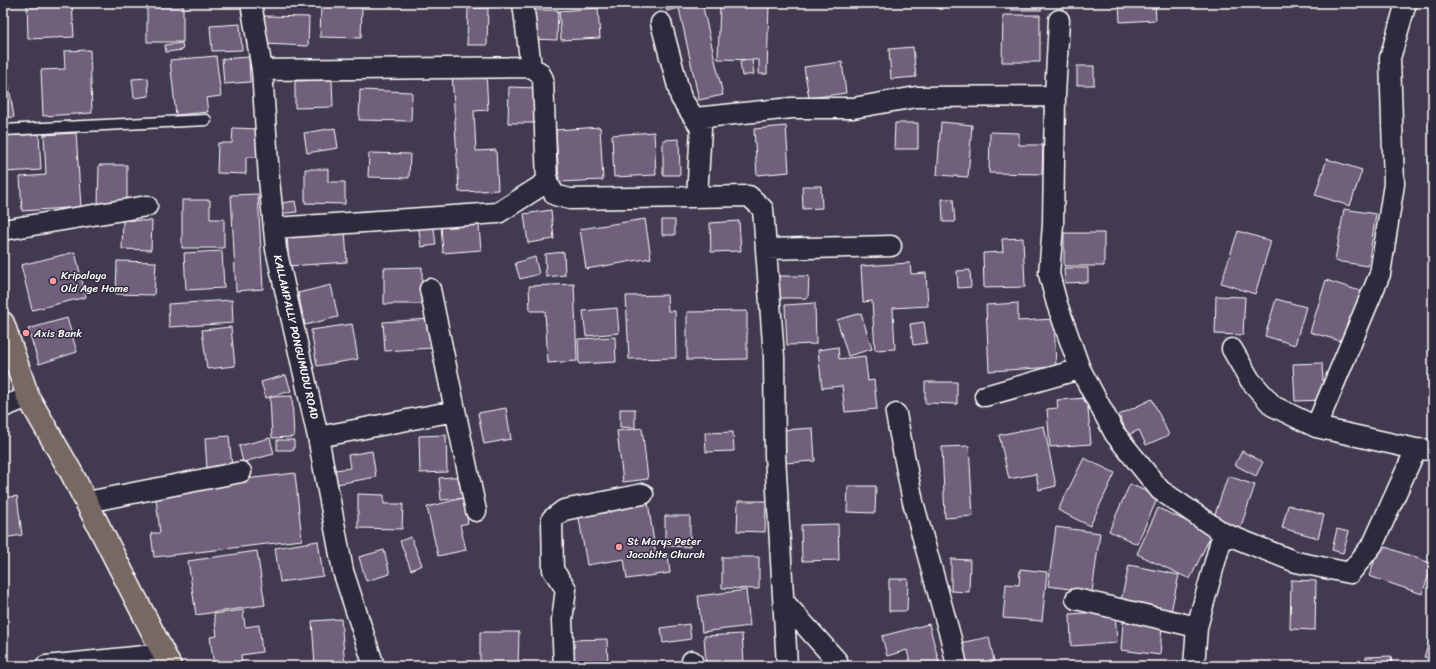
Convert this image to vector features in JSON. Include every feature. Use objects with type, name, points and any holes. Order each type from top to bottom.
[{"type":"main road","points":[[3,323],[28,397],[87,502],[167,660]]},
{"type":"street","name":"KALLAMPALLY PONGUMUDU ROAD","points":[[250,3],[262,70],[269,179],[276,249],[318,437],[343,571],[374,666]]},
{"type":"street","points":[[523,3],[531,68]]},
{"type":"street","points":[[1316,427],[1380,274],[1394,184],[1390,58],[1406,3]]},
{"type":"street","points":[[1059,20],[1055,96],[1053,225],[1049,274],[1057,304],[1080,369],[1115,434],[1160,490],[1222,533],[1296,562],[1350,573],[1373,544],[1425,450],[1316,427],[1273,406],[1250,380],[1232,348]]},
{"type":"street","points":[[661,23],[681,98],[701,128],[697,197]]},
{"type":"street","points":[[262,70],[531,68],[539,72],[543,79],[547,182],[555,195],[570,198],[749,196],[763,209],[774,356],[775,455],[787,666]]},
{"type":"street","points":[[694,118],[792,108],[853,108],[916,97],[1055,96]]},
{"type":"street","points":[[274,228],[498,213],[547,182]]},
{"type":"street","points":[[3,230],[147,206]]},
{"type":"street","points":[[766,249],[891,246]]},
{"type":"street","points":[[430,290],[476,511]]},
{"type":"street","points":[[985,396],[1080,369]]},
{"type":"street","points":[[3,407],[28,397]]},
{"type":"street","points":[[318,437],[455,411]]},
{"type":"street","points":[[896,414],[913,502],[951,639],[957,666]]},
{"type":"street","points":[[87,502],[241,472]]},
{"type":"street","points":[[564,666],[562,620],[566,589],[553,570],[552,519],[564,510],[643,494]]},
{"type":"street","points":[[1194,666],[1197,627],[1222,533]]},
{"type":"street","points":[[1076,599],[1197,627]]},
{"type":"street","points":[[784,602],[837,661],[838,666]]},
{"type":"street","points":[[46,666],[167,660]]},
{"type":"lane","points":[[3,130],[206,120]]},
{"type":"building","points":[[27,3],[72,3],[74,37],[28,39]]},
{"type":"building","points":[[147,3],[183,3],[183,42],[147,42]]},
{"type":"building","points":[[666,3],[702,3],[723,95],[699,100],[679,8],[667,11]]},
{"type":"building","points":[[720,3],[769,3],[767,74],[759,74],[759,60],[718,59]]},
{"type":"building","points":[[927,3],[944,3],[941,10]]},
{"type":"building","points":[[1011,3],[1042,3],[1042,10],[1011,10]]},
{"type":"building","points":[[1119,3],[1155,3],[1156,20],[1120,22]]},
{"type":"building","points":[[321,6],[362,7],[361,38],[320,37]]},
{"type":"building","points":[[468,8],[488,8],[487,45],[467,45]]},
{"type":"building","points":[[598,8],[600,38],[561,40],[559,11]]},
{"type":"building","points":[[532,10],[558,10],[557,40],[531,39]]},
{"type":"building","points":[[1003,15],[1040,15],[1040,62],[1002,62]]},
{"type":"building","points":[[264,16],[309,17],[308,46],[264,44]]},
{"type":"building","points":[[240,24],[242,50],[212,51],[210,26]]},
{"type":"building","points":[[182,43],[183,50],[166,52],[165,45]]},
{"type":"building","points":[[913,47],[916,77],[891,79],[889,49]]},
{"type":"building","points":[[90,50],[92,113],[43,116],[41,70],[65,69],[64,51]]},
{"type":"building","points":[[216,56],[221,96],[206,98],[208,112],[176,115],[170,60]]},
{"type":"building","points":[[249,57],[250,82],[224,84],[222,59]]},
{"type":"building","points":[[752,60],[754,74],[742,76],[740,61]]},
{"type":"building","points":[[842,62],[846,93],[809,98],[804,67]]},
{"type":"building","points":[[1077,66],[1094,66],[1094,85],[1077,85]]},
{"type":"building","points":[[486,71],[488,110],[474,111],[476,151],[496,150],[498,190],[459,192],[452,73]]},
{"type":"building","points":[[7,75],[14,117],[3,118],[3,76]]},
{"type":"building","points":[[148,78],[149,96],[134,98],[132,79]]},
{"type":"building","points":[[332,80],[333,107],[295,108],[295,81]]},
{"type":"building","points":[[509,87],[539,88],[539,123],[508,123]]},
{"type":"building","points":[[360,90],[412,92],[411,121],[359,120]]},
{"type":"building","points":[[941,122],[972,125],[968,177],[937,175]]},
{"type":"building","points":[[895,123],[918,123],[918,149],[894,149]]},
{"type":"building","points":[[786,126],[789,172],[757,175],[754,129]]},
{"type":"building","points":[[600,127],[603,180],[559,182],[556,130]]},
{"type":"building","points":[[233,128],[259,129],[258,157],[246,157],[246,174],[217,173],[218,143],[232,143]]},
{"type":"building","points":[[335,128],[338,148],[307,153],[304,133]]},
{"type":"building","points":[[654,132],[656,175],[614,177],[612,135]]},
{"type":"building","points":[[990,132],[1019,133],[1019,145],[1043,145],[1042,174],[989,173]]},
{"type":"building","points":[[76,133],[81,207],[22,211],[20,177],[46,175],[44,135]]},
{"type":"building","points":[[39,134],[41,170],[3,172],[3,136]]},
{"type":"building","points":[[679,139],[680,175],[663,175],[663,140]]},
{"type":"building","points":[[369,153],[410,154],[409,178],[368,177]]},
{"type":"building","points":[[1327,159],[1362,170],[1350,206],[1315,195]]},
{"type":"building","points":[[99,165],[127,165],[127,205],[98,205]]},
{"type":"building","points":[[305,169],[328,169],[328,182],[345,182],[345,204],[305,203]]},
{"type":"building","points":[[802,186],[821,186],[822,208],[803,209]]},
{"type":"building","points":[[258,194],[263,289],[236,291],[231,195]]},
{"type":"building","points":[[942,199],[953,199],[955,222],[943,222]]},
{"type":"building","points":[[182,200],[210,200],[210,219],[224,219],[224,248],[182,248]]},
{"type":"building","points":[[295,201],[297,212],[277,214],[276,204]]},
{"type":"building","points":[[1344,209],[1376,214],[1368,266],[1335,261]]},
{"type":"building","points":[[551,210],[554,239],[528,243],[524,214]]},
{"type":"building","points":[[478,214],[481,250],[443,253],[441,225]]},
{"type":"building","points":[[645,219],[651,258],[586,269],[580,229]]},
{"type":"building","points":[[123,220],[152,221],[151,250],[122,249]]},
{"type":"building","points":[[662,220],[675,220],[675,235],[662,235]]},
{"type":"building","points":[[433,221],[436,245],[421,247],[418,223]]},
{"type":"building","points":[[739,221],[741,251],[711,252],[710,223]]},
{"type":"building","points":[[345,229],[347,262],[289,266],[287,233]]},
{"type":"building","points":[[1238,231],[1271,241],[1255,294],[1221,283]]},
{"type":"building","points":[[1064,233],[1104,233],[1104,266],[1064,266]]},
{"type":"building","points":[[1023,238],[1025,287],[984,288],[983,253],[1003,252],[1002,239]]},
{"type":"building","points":[[222,251],[224,288],[186,290],[184,253]]},
{"type":"building","name":"Kripalaya Old Age Home","points":[[75,252],[86,297],[32,310],[21,265]]},
{"type":"building","points":[[564,252],[565,275],[546,277],[545,254]]},
{"type":"building","points":[[535,257],[539,274],[520,279],[515,263]]},
{"type":"building","points":[[117,261],[156,262],[154,295],[116,294]]},
{"type":"building","points":[[910,263],[911,274],[926,273],[928,306],[893,308],[895,349],[875,350],[872,301],[863,302],[861,266]]},
{"type":"building","points":[[422,267],[422,304],[384,304],[384,268]]},
{"type":"building","points":[[1064,268],[1088,268],[1088,282],[1065,283]]},
{"type":"building","points":[[970,270],[971,287],[958,288],[957,271]]},
{"type":"building","points":[[776,276],[809,276],[808,298],[777,298]]},
{"type":"building","points":[[1326,280],[1363,292],[1347,343],[1310,332]]},
{"type":"building","points":[[574,284],[577,361],[548,363],[545,311],[530,311],[529,286]]},
{"type":"building","points":[[331,285],[338,317],[305,325],[298,293]]},
{"type":"building","points":[[667,295],[668,311],[675,311],[676,358],[629,359],[626,296]]},
{"type":"building","points":[[1216,296],[1245,297],[1243,335],[1215,334]]},
{"type":"building","points":[[1276,299],[1306,307],[1295,345],[1265,336]]},
{"type":"building","points":[[232,300],[233,323],[169,327],[168,304]]},
{"type":"building","points":[[815,303],[816,344],[787,345],[785,305]]},
{"type":"building","points":[[1018,303],[1018,321],[1054,319],[1056,367],[989,371],[986,305]]},
{"type":"building","points":[[617,308],[619,333],[586,336],[583,311]]},
{"type":"building","points":[[747,311],[747,359],[687,360],[687,312]]},
{"type":"building","points":[[861,313],[872,349],[848,356],[837,320]]},
{"type":"building","points":[[67,318],[77,352],[39,364],[28,329]]},
{"type":"building","points":[[430,319],[432,348],[385,351],[383,322]]},
{"type":"building","points":[[924,322],[927,343],[913,345],[910,324]]},
{"type":"building","points":[[352,324],[358,359],[317,366],[311,330]]},
{"type":"building","points":[[231,327],[235,366],[207,369],[202,330]]},
{"type":"building","points":[[615,337],[616,362],[579,364],[578,339]]},
{"type":"building","points":[[838,347],[839,359],[865,356],[868,381],[874,380],[877,409],[845,412],[842,386],[822,388],[818,350]]},
{"type":"building","points":[[1322,363],[1324,400],[1295,401],[1293,364]]},
{"type":"building","points":[[286,375],[291,391],[266,398],[261,382]]},
{"type":"building","points":[[925,382],[957,382],[957,404],[925,403]]},
{"type":"building","points":[[292,396],[294,437],[272,438],[270,397]]},
{"type":"building","points":[[1087,398],[1091,444],[1050,447],[1047,409],[1058,408],[1057,400]]},
{"type":"building","points":[[1152,399],[1169,435],[1146,445],[1139,430],[1128,435],[1119,415]]},
{"type":"building","points":[[506,408],[511,439],[484,444],[478,413]]},
{"type":"building","points":[[620,409],[635,409],[635,428],[620,427]]},
{"type":"building","points":[[1044,426],[1056,486],[1039,490],[1036,474],[1009,479],[999,435]]},
{"type":"building","points":[[642,428],[648,479],[623,482],[617,431]]},
{"type":"building","points":[[813,428],[815,461],[784,463],[782,430]]},
{"type":"building","points":[[733,432],[734,451],[706,452],[705,433]]},
{"type":"building","points":[[446,435],[447,472],[420,473],[419,436]]},
{"type":"building","points":[[229,436],[232,467],[207,469],[205,438]]},
{"type":"building","points":[[270,438],[274,454],[243,462],[239,446]]},
{"type":"building","points":[[277,440],[294,440],[294,450],[277,450]]},
{"type":"building","points":[[969,446],[973,516],[945,518],[942,447]]},
{"type":"building","points":[[372,451],[376,477],[337,484],[335,470],[350,468],[348,455]]},
{"type":"building","points":[[1242,451],[1263,462],[1256,476],[1235,465]]},
{"type":"building","points":[[1084,458],[1115,473],[1090,526],[1058,510]]},
{"type":"building","points":[[295,473],[302,540],[154,557],[151,533],[160,533],[155,490]]},
{"type":"building","points":[[465,476],[467,498],[441,500],[439,478]]},
{"type":"building","points":[[1228,476],[1255,485],[1240,529],[1213,520]]},
{"type":"building","points":[[1130,484],[1158,497],[1137,544],[1109,531]]},
{"type":"building","points":[[848,486],[876,486],[875,513],[847,512]]},
{"type":"building","points":[[358,494],[384,495],[384,504],[403,504],[402,529],[358,528]]},
{"type":"building","points":[[17,496],[22,535],[3,538],[3,498]]},
{"type":"building","points":[[463,498],[468,523],[460,525],[466,550],[438,556],[427,507]]},
{"type":"building","points":[[738,501],[766,501],[765,532],[737,531]]},
{"type":"building","name":"St Marys Peter Jacobite Church","points":[[648,502],[656,556],[668,554],[670,573],[627,579],[624,559],[587,565],[578,513]]},
{"type":"building","points":[[1288,505],[1324,515],[1318,538],[1282,528]]},
{"type":"building","points":[[1158,508],[1212,533],[1190,579],[1137,554]]},
{"type":"building","points":[[665,516],[690,516],[690,547],[665,546]]},
{"type":"building","points":[[838,524],[839,560],[802,561],[801,525]]},
{"type":"building","points":[[1056,527],[1100,533],[1092,592],[1048,586]]},
{"type":"building","points":[[1337,529],[1349,532],[1343,553],[1332,550]]},
{"type":"building","points":[[411,537],[422,565],[411,570],[400,541]]},
{"type":"building","points":[[318,541],[323,576],[280,582],[275,548]]},
{"type":"building","points":[[1380,545],[1433,564],[1422,594],[1369,576]]},
{"type":"building","points":[[384,550],[390,574],[366,581],[359,557]]},
{"type":"building","points":[[257,551],[265,605],[196,615],[188,561]]},
{"type":"building","points":[[722,557],[759,557],[759,589],[722,588]]},
{"type":"building","points":[[951,559],[970,560],[969,592],[951,591]]},
{"type":"building","points":[[1129,565],[1179,575],[1170,616],[1120,605]]},
{"type":"building","points":[[1020,569],[1047,572],[1042,621],[1003,618],[1006,584],[1019,585]]},
{"type":"building","points":[[889,579],[908,579],[907,611],[889,611]]},
{"type":"building","points":[[1291,580],[1316,581],[1315,630],[1290,629]]},
{"type":"building","points":[[746,590],[750,626],[702,632],[698,596]]},
{"type":"building","points":[[243,610],[245,627],[259,625],[262,652],[241,655],[242,666],[214,666],[210,637],[217,636],[214,614]]},
{"type":"building","points":[[1115,611],[1117,643],[1071,646],[1070,614]]},
{"type":"building","points":[[341,619],[345,666],[315,666],[312,621]]},
{"type":"building","points":[[1123,622],[1162,626],[1160,655],[1121,650]]},
{"type":"building","points":[[689,624],[691,639],[663,643],[661,628]]},
{"type":"building","points":[[929,624],[940,666],[894,666],[910,662],[907,650],[887,656],[882,636]]},
{"type":"building","points":[[1433,630],[1433,659],[1424,657]]},
{"type":"building","points":[[480,632],[519,632],[518,666],[480,666]]},
{"type":"building","points":[[742,634],[744,662],[706,664],[704,636]]},
{"type":"building","points":[[989,637],[995,666],[964,666],[960,643]]},
{"type":"building","points":[[607,639],[608,666],[572,666],[571,640]]},
{"type":"building","points":[[1391,656],[1392,666],[1366,666],[1366,657]]},
{"type":"building","points":[[780,662],[780,666],[735,666],[735,665]]},
{"type":"building","points":[[1127,664],[1177,664],[1177,666],[1127,666]]},
{"type":"place","name":"Kripalaya Old Age Home","points":[[53,281]]},
{"type":"place","name":"Axis Bank","points":[[26,333]]},
{"type":"place","name":"St Marys Peter Jacobite Church","points":[[619,547]]}]
